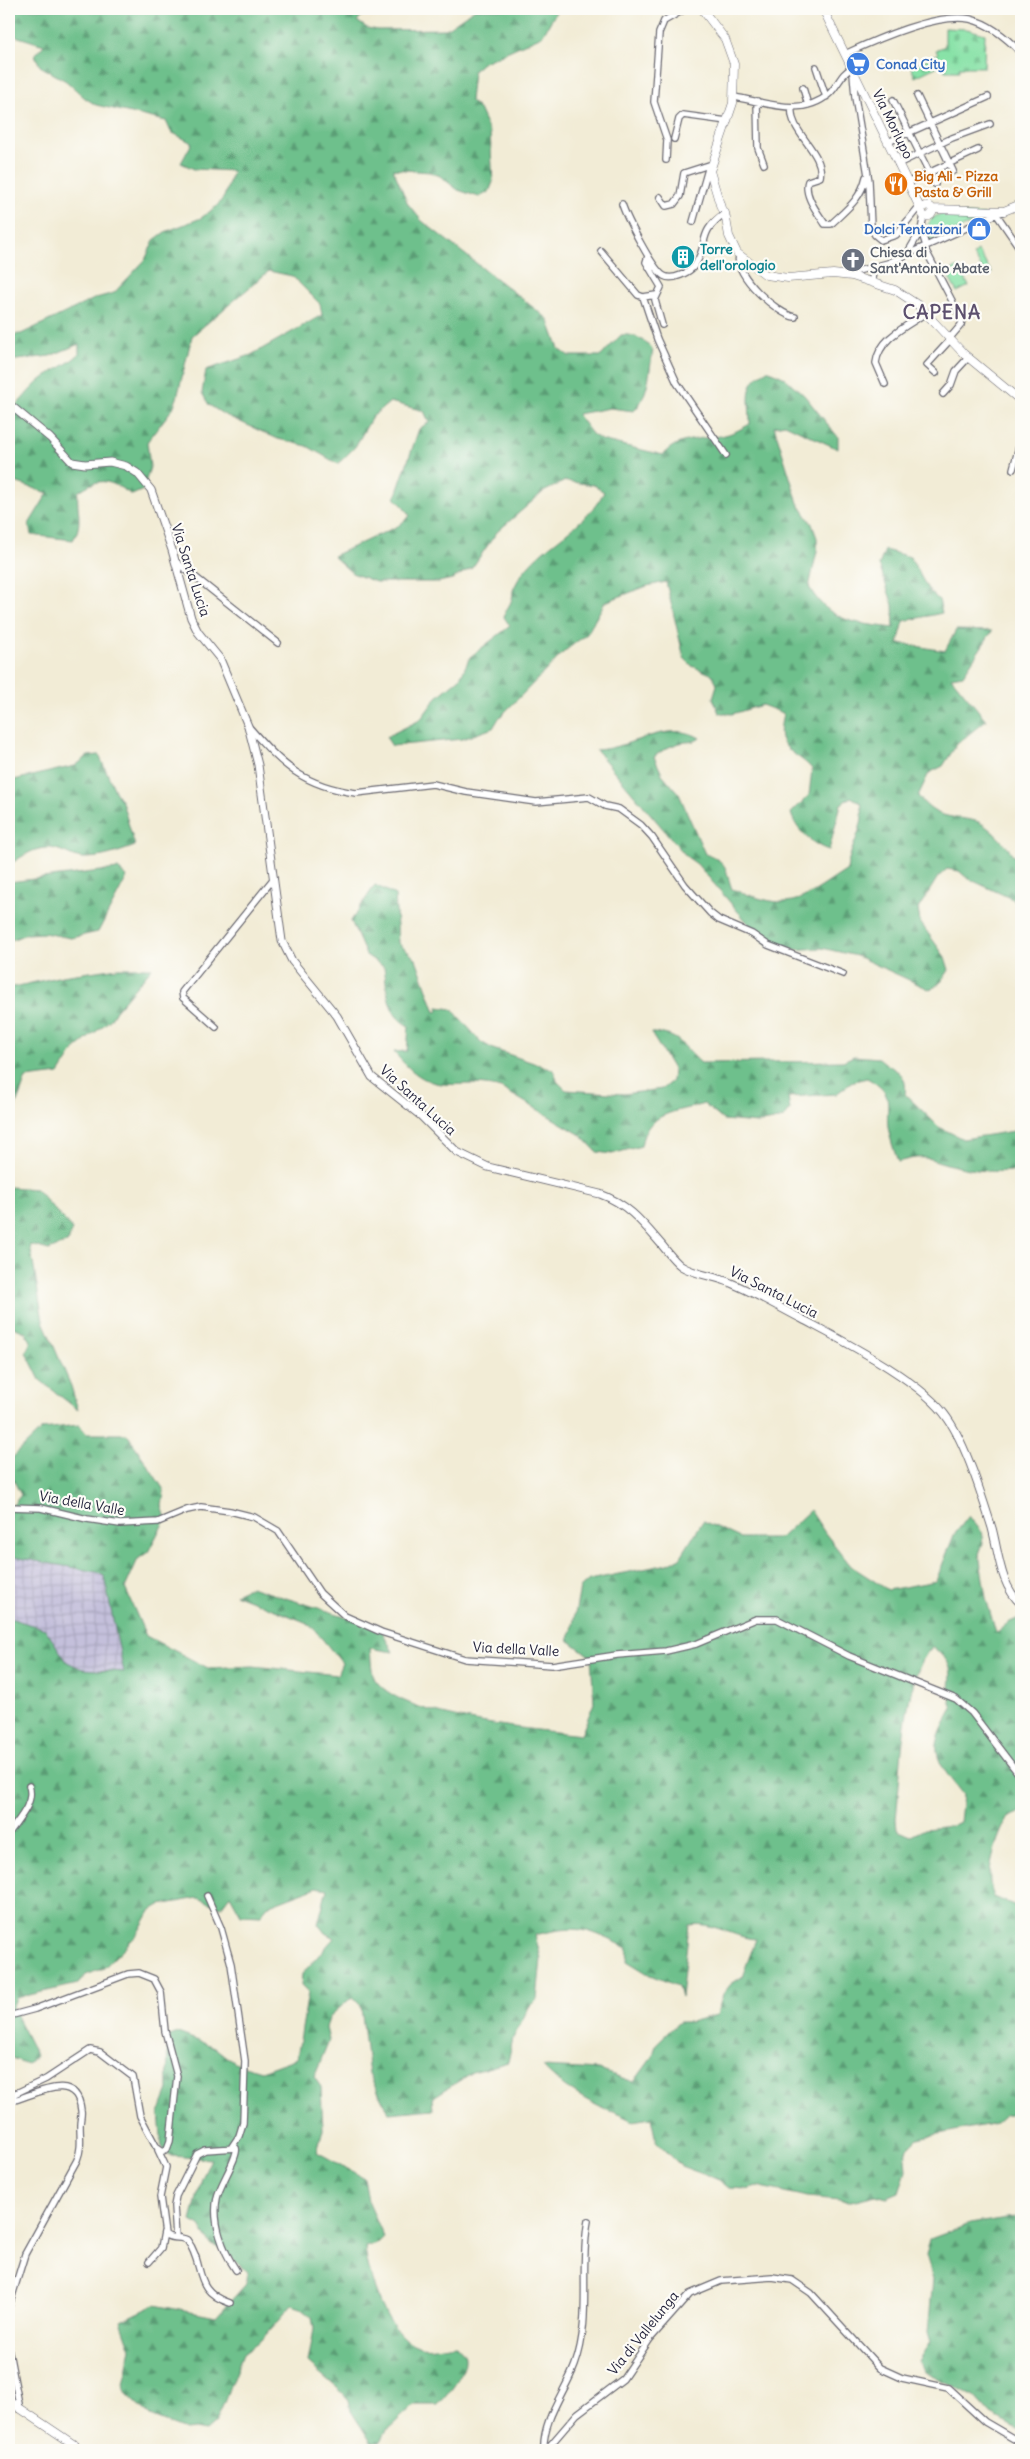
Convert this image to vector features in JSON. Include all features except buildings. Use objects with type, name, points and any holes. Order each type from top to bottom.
[{"type":"main road","points":[[702,9],[725,39],[731,52],[734,69],[734,97],[710,165],[711,177],[724,212],[730,237],[739,256],[769,276],[788,278],[842,274],[872,281],[902,294],[926,313],[968,358],[1021,401]]},
{"type":"main road","name":"Via Morlupo","points":[[823,9],[921,212]]},
{"type":"main road","points":[[913,197],[930,207]]},
{"type":"main road","points":[[921,212],[923,207],[930,207],[1001,213],[1021,204]]},
{"type":"main road","points":[[9,2401],[82,2450]]},
{"type":"street","points":[[666,160],[667,140],[654,102],[659,33],[664,21],[685,9]]},
{"type":"street","points":[[845,54],[912,28],[961,18],[978,22],[996,31],[1021,53]]},
{"type":"street","points":[[816,66],[826,97]]},
{"type":"street","points":[[734,97],[792,107],[808,105],[826,97],[845,72],[852,69],[867,172],[871,227],[878,238],[886,240],[896,235],[921,212]]},
{"type":"street","points":[[802,88],[808,105]]},
{"type":"street","points":[[918,96],[954,171]]},
{"type":"street","points":[[888,142],[988,97]]},
{"type":"street","points":[[893,100],[935,184]]},
{"type":"street","points":[[757,101],[758,148],[764,164]]},
{"type":"street","points":[[792,107],[793,118],[812,152],[820,173],[820,177],[809,181],[806,186],[810,200],[826,224],[831,224],[859,198],[867,172]]},
{"type":"street","points":[[674,139],[679,119],[683,115],[727,121]]},
{"type":"street","points":[[898,164],[940,144],[990,124]]},
{"type":"street","points":[[907,183],[978,150]]},
{"type":"street","points":[[660,197],[666,206],[674,204],[680,196],[684,173],[710,165]]},
{"type":"street","points":[[693,222],[710,165]]},
{"type":"street","points":[[622,204],[648,256],[666,277],[683,274],[693,267],[705,234],[724,212]]},
{"type":"street","points":[[921,212],[921,230],[925,247],[962,320],[960,327],[925,367],[936,373]]},
{"type":"street","points":[[842,274],[873,268],[1001,213],[1021,250]]},
{"type":"street","points":[[907,254],[921,230]]},
{"type":"street","points":[[912,244],[918,250]]},
{"type":"street","points":[[601,251],[636,293],[643,297],[656,295]]},
{"type":"street","points":[[648,256],[646,262],[660,287],[656,295],[656,304],[662,324]]},
{"type":"street","points":[[739,256],[738,264],[747,281],[784,313],[795,316]]},
{"type":"street","points":[[872,281],[873,268]]},
{"type":"street","points":[[643,297],[677,383],[726,455]]},
{"type":"street","points":[[885,384],[876,363],[883,346],[894,335],[926,313]]},
{"type":"street","points":[[943,394],[951,384],[956,371],[968,358]]},
{"type":"street","name":"Via Santa Lucia","points":[[9,404],[50,438],[72,462],[85,464],[115,463],[129,467],[137,473],[151,490],[175,561],[191,618],[198,632],[220,660],[248,726],[258,765],[263,816],[274,878],[279,928],[292,961],[337,1016],[372,1077],[421,1116],[457,1152],[488,1167],[600,1194],[621,1203],[638,1216],[674,1260],[684,1268],[730,1282],[824,1331],[889,1369],[940,1407],[953,1427],[968,1462],[990,1524],[1006,1586],[1021,1604]]},
{"type":"street","points":[[1013,468],[1021,439]]},
{"type":"street","points":[[175,561],[278,643]]},
{"type":"street","points":[[248,726],[275,756],[309,781],[345,792],[356,793],[434,784],[466,792],[536,802],[589,797],[605,806],[619,809],[630,816],[652,837],[675,873],[710,914],[752,934],[768,945],[843,974]]},
{"type":"street","points":[[216,1027],[182,997],[182,992],[274,878]]},
{"type":"street","name":"Via della Valle","points":[[9,1507],[41,1508],[87,1519],[120,1524],[158,1522],[187,1510],[201,1507],[250,1515],[264,1521],[278,1531],[320,1593],[345,1616],[380,1632],[465,1659],[552,1666],[617,1655],[666,1652],[696,1644],[756,1620],[778,1619],[856,1659],[956,1699],[972,1713],[1021,1777]]},
{"type":"street","points":[[9,1832],[30,1799],[29,1786]]},
{"type":"street","points":[[207,1896],[221,1928],[231,1964],[245,2061],[243,2123],[240,2134],[231,2148]]},
{"type":"street","points":[[9,2016],[34,2009],[131,1974],[145,1974],[154,1979],[161,1992],[165,2031],[177,2082],[169,2144],[166,2150],[162,2151],[154,2144]]},
{"type":"street","points":[[12,2100],[12,2096],[15,2093],[46,2079],[87,2052],[98,2051],[133,2077],[139,2099],[138,2111],[166,2167],[160,2197],[164,2232],[162,2248],[149,2262]]},
{"type":"street","points":[[9,2306],[25,2254],[77,2160],[81,2146],[81,2108],[72,2091],[60,2087],[48,2088],[12,2100]]},
{"type":"street","points":[[176,2236],[174,2206],[176,2196],[196,2155],[205,2150],[236,2148],[238,2152],[220,2187],[216,2210],[225,2250],[236,2270]]},
{"type":"street","points":[[545,2450],[549,2423],[579,2352],[584,2330],[584,2288],[588,2220]]},
{"type":"street","points":[[164,2232],[168,2236],[176,2236],[187,2240],[192,2246],[202,2282],[208,2291],[218,2299],[230,2303]]},
{"type":"street","name":"Via di Vallelunga","points":[[545,2450],[574,2416],[623,2379],[650,2339],[690,2294],[721,2281],[772,2277],[792,2280],[811,2293],[880,2368],[902,2378],[948,2388],[985,2422],[1021,2443]]},
{"type":"street","points":[[9,2344],[20,2409]]},
{"type":"street","points":[[9,2352],[12,2361]]},
{"type":"shaded area","points":[[9,1556],[97,1572],[104,1576],[124,1673],[82,1669],[67,1662],[45,1629],[9,1618]]},
{"type":"green space","points":[[9,9],[369,9],[357,21],[367,28],[378,30],[446,29],[475,9],[558,9],[542,36],[482,63],[473,71],[470,101],[479,109],[490,133],[493,182],[489,192],[479,197],[458,190],[440,176],[430,172],[393,169],[408,204],[422,221],[548,319],[559,349],[569,356],[601,356],[621,335],[631,335],[639,338],[653,350],[646,391],[634,411],[610,408],[577,414],[592,434],[601,440],[663,455],[668,449],[682,442],[733,433],[750,424],[749,399],[751,386],[760,375],[768,370],[785,378],[804,395],[838,437],[838,449],[785,424],[774,426],[798,503],[812,524],[817,538],[817,551],[809,587],[817,599],[826,608],[846,619],[868,625],[894,628],[893,605],[879,565],[885,550],[910,557],[929,591],[939,600],[942,613],[904,621],[898,643],[945,651],[956,630],[992,631],[963,675],[951,677],[986,720],[957,744],[943,766],[929,773],[918,796],[925,804],[938,813],[982,824],[1003,842],[1015,858],[1021,872],[1021,903],[967,878],[959,871],[947,869],[938,877],[918,909],[920,922],[945,957],[949,970],[942,981],[931,990],[857,956],[822,948],[790,950],[765,943],[697,864],[687,857],[596,750],[623,745],[663,733],[688,733],[700,738],[673,745],[654,757],[662,774],[679,794],[705,854],[722,863],[727,871],[732,889],[768,901],[793,901],[804,897],[847,870],[848,861],[862,820],[861,803],[851,797],[841,804],[829,850],[805,836],[796,825],[791,813],[809,795],[812,769],[783,743],[780,732],[783,713],[762,705],[732,714],[719,713],[713,698],[717,685],[713,675],[692,666],[684,658],[666,582],[647,586],[605,602],[587,634],[566,650],[499,718],[493,728],[462,739],[392,746],[386,737],[420,720],[437,697],[460,678],[470,657],[510,626],[504,617],[512,599],[513,589],[523,573],[533,560],[584,518],[604,492],[594,485],[565,481],[543,492],[497,532],[472,568],[452,579],[439,582],[376,582],[352,573],[333,556],[398,526],[410,516],[395,498],[419,429],[429,422],[424,411],[390,402],[372,417],[355,447],[338,464],[307,446],[278,439],[223,414],[209,405],[202,393],[206,370],[251,355],[322,315],[320,304],[292,276],[269,271],[192,336],[173,408],[147,442],[150,467],[143,490],[132,495],[112,483],[93,483],[78,492],[79,522],[73,540],[31,535],[29,524],[48,493],[9,480],[9,413],[37,383],[79,354],[79,344],[50,356],[9,361],[9,335],[21,334],[96,298],[114,293],[145,260],[154,240],[165,232],[201,218],[216,207],[224,197],[233,171],[194,169],[181,163],[192,143],[171,132],[166,121],[96,105],[66,81],[40,66],[35,55],[44,45],[9,34]]},
{"type":"green space","points":[[945,28],[967,29],[985,34],[984,67],[959,67],[959,71],[945,71],[942,64],[915,77],[911,67],[938,54],[936,50],[945,46]]},
{"type":"green space","points":[[945,213],[985,215],[985,218],[929,242],[927,227],[929,223],[935,217]]},
{"type":"green space","points":[[978,251],[992,273],[987,276],[973,255]]},
{"type":"green space","points":[[958,267],[969,286],[957,292],[946,273]]},
{"type":"green space","points":[[99,755],[122,802],[135,846],[91,858],[81,858],[52,848],[45,848],[32,851],[9,865],[9,778],[14,780],[75,766],[88,756]]},
{"type":"green space","points":[[118,869],[127,877],[98,932],[71,938],[44,933],[26,934],[9,941],[9,882]]},
{"type":"green space","points":[[375,885],[395,895],[398,943],[416,959],[435,1012],[438,1011],[438,1007],[452,1009],[481,1042],[493,1049],[554,1070],[557,1081],[566,1090],[624,1094],[662,1089],[672,1081],[673,1069],[651,1033],[669,1035],[675,1038],[701,1063],[843,1061],[854,1056],[879,1058],[899,1072],[904,1080],[905,1094],[939,1127],[963,1139],[1021,1130],[1021,1170],[997,1171],[963,1168],[928,1158],[908,1159],[898,1162],[889,1132],[886,1096],[877,1084],[867,1078],[854,1081],[836,1094],[788,1097],[790,1110],[784,1118],[758,1123],[723,1120],[704,1104],[673,1112],[664,1115],[649,1126],[641,1146],[612,1154],[597,1152],[581,1135],[501,1088],[484,1085],[444,1084],[421,1077],[409,1068],[394,1052],[407,1051],[409,1026],[401,1021],[392,1009],[384,967],[366,955],[351,921]]},
{"type":"green space","points":[[118,968],[152,968],[116,1010],[110,1020],[75,1049],[59,1074],[26,1078],[9,1125],[9,986],[14,987],[62,976]]},
{"type":"green space","points":[[9,1187],[36,1189],[72,1229],[68,1242],[49,1250],[30,1245],[43,1321],[71,1386],[78,1410],[40,1380],[26,1352],[31,1341],[25,1332],[9,1325]]},
{"type":"green space","points":[[79,1425],[87,1434],[127,1434],[164,1490],[162,1506],[166,1518],[148,1552],[138,1559],[125,1588],[146,1636],[208,1668],[253,1666],[337,1675],[342,1663],[314,1629],[305,1622],[235,1594],[250,1587],[380,1627],[393,1652],[370,1648],[374,1678],[392,1694],[414,1705],[442,1714],[503,1726],[581,1735],[594,1703],[591,1657],[568,1640],[572,1630],[580,1588],[589,1580],[668,1564],[680,1558],[703,1521],[740,1538],[780,1538],[810,1510],[851,1566],[888,1590],[936,1581],[954,1535],[969,1516],[981,1531],[983,1543],[979,1554],[986,1598],[996,1633],[1008,1623],[1021,1617],[1021,1812],[1010,1817],[1003,1827],[990,1867],[990,1885],[994,1897],[1021,1908],[1021,2113],[1004,2116],[996,2123],[918,2138],[908,2148],[905,2159],[906,2171],[899,2193],[887,2198],[876,2195],[851,2201],[807,2197],[757,2186],[746,2189],[729,2188],[719,2180],[681,2166],[656,2141],[651,2118],[632,2121],[600,2107],[569,2089],[543,2067],[599,2070],[634,2082],[653,2056],[656,2044],[679,2022],[690,2022],[717,2015],[723,1994],[731,1984],[742,1977],[756,1939],[706,1925],[689,1925],[681,1997],[678,1986],[650,1975],[627,1961],[628,1948],[602,1936],[573,1929],[535,1935],[541,1959],[537,1999],[529,2007],[513,2038],[508,2062],[473,2072],[432,2098],[433,2109],[389,2113],[369,2074],[361,2006],[352,1997],[329,2017],[326,2028],[329,2040],[314,2077],[321,2087],[323,2130],[317,2152],[364,2178],[368,2201],[384,2237],[377,2244],[365,2247],[367,2259],[375,2288],[388,2318],[406,2340],[417,2346],[431,2347],[456,2344],[464,2353],[464,2367],[461,2374],[438,2405],[414,2405],[388,2429],[381,2441],[371,2442],[351,2411],[349,2400],[308,2363],[314,2329],[312,2317],[301,2308],[292,2305],[262,2339],[243,2353],[216,2422],[206,2431],[185,2430],[150,2416],[127,2394],[123,2384],[131,2349],[121,2321],[155,2305],[216,2317],[247,2283],[247,2272],[221,2248],[211,2245],[200,2226],[191,2221],[202,2178],[211,2159],[171,2156],[162,2149],[159,2113],[168,2090],[167,2037],[178,2033],[214,2047],[234,2063],[261,2071],[297,2058],[308,1993],[301,1986],[302,1974],[334,1938],[325,1933],[318,1924],[327,1889],[317,1887],[267,1906],[261,1916],[241,1915],[230,1895],[221,1907],[198,1898],[160,1905],[150,1911],[136,1936],[104,1968],[86,1975],[78,1984],[16,1998],[12,2008],[36,2055],[28,2064],[9,2057],[9,1618],[45,1629],[67,1662],[82,1669],[124,1672],[104,1576],[97,1572],[9,1556],[9,1510],[21,1495],[9,1471],[9,1461],[42,1429]],"holes":[[[933,1646],[947,1661],[951,1672],[950,1696],[953,1708],[940,1735],[937,1751],[938,1758],[945,1771],[963,1795],[960,1822],[952,1826],[925,1829],[911,1836],[897,1830],[896,1819],[905,1727],[915,1679],[923,1660]]]},
{"type":"green space","points":[[1021,2216],[1021,2431],[991,2415],[975,2397],[923,2371],[919,2361],[931,2342],[928,2332],[933,2279],[926,2256],[930,2239],[970,2224]]},
{"type":"place","name":"Conad City","points":[[858,64]]},
{"type":"place","name":"Big Alì - Pizza Pasta & Grill","points":[[896,184]]},
{"type":"place","name":"Dolci Tentazioni","points":[[979,229]]},
{"type":"place","name":"Torre dell'orologio","points":[[683,257]]},
{"type":"place","name":"Chiesa di Sant'Antonio Abate","points":[[853,260]]},
{"type":"district","name":"CAPENA","points":[[942,312]]}]
